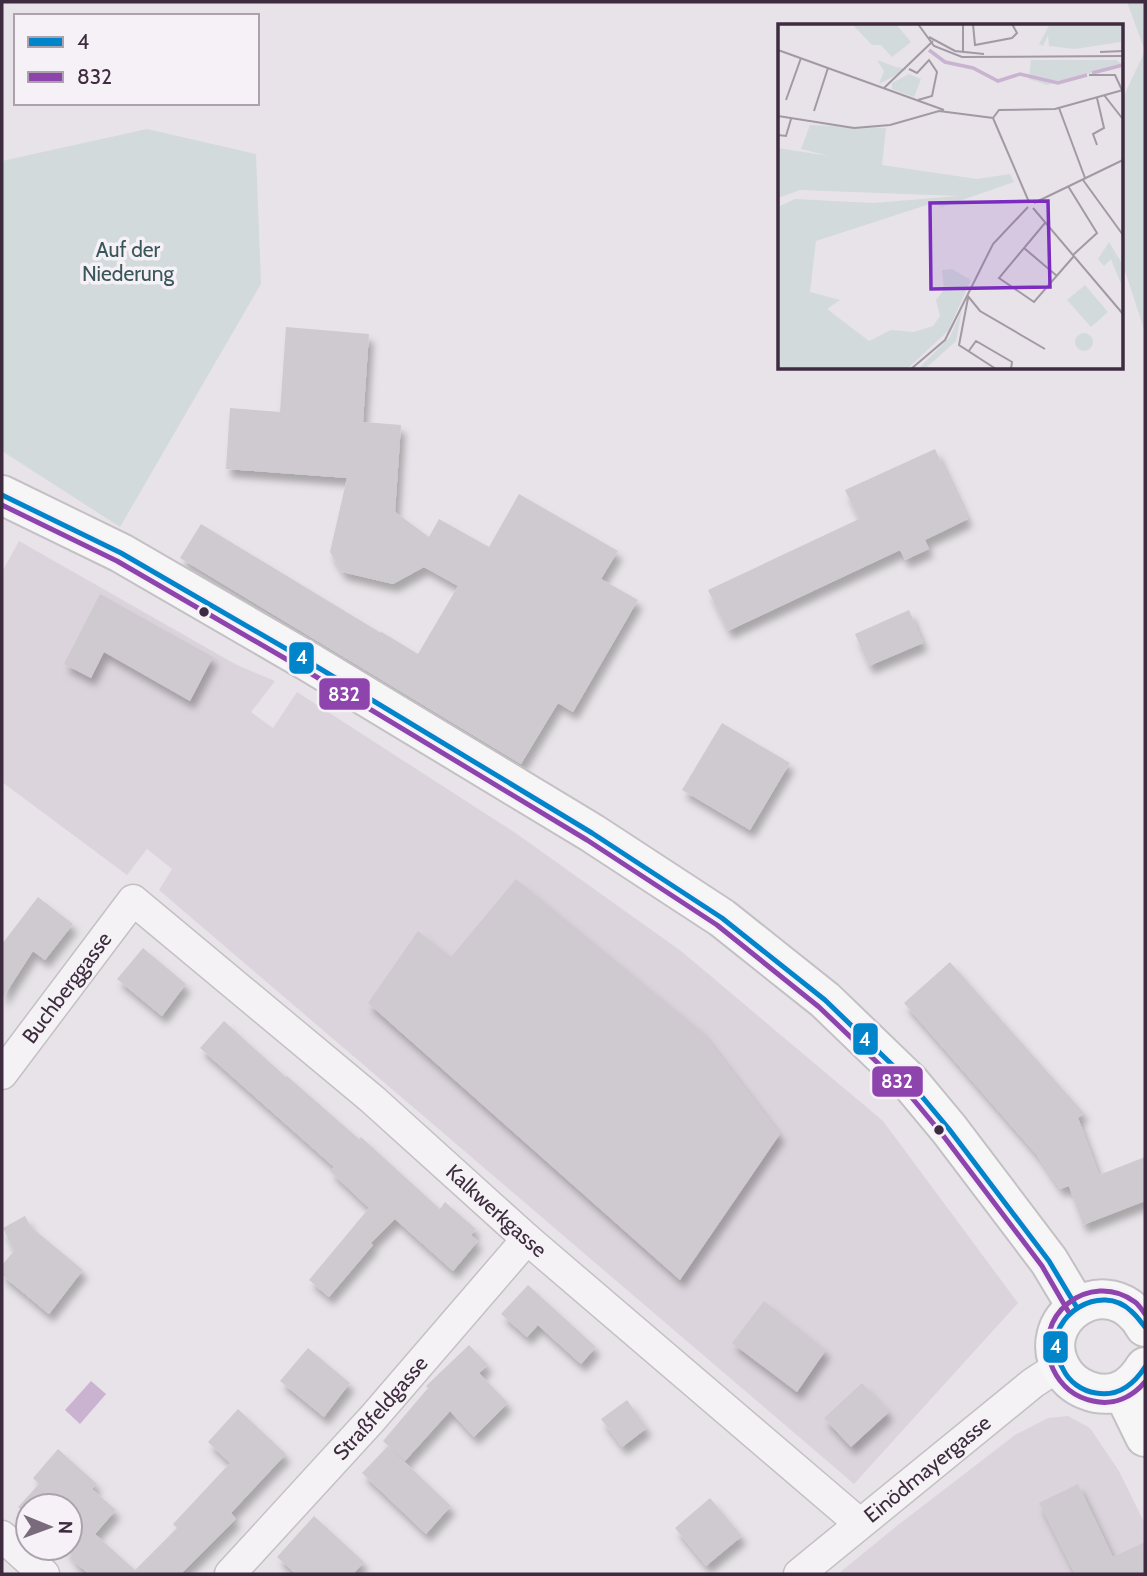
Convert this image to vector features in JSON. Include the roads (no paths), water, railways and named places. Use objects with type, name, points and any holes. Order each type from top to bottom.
[{"type":"main road","points":[[2,495],[121,553],[298,656],[592,833],[722,918],[825,1000],[909,1081],[949,1129],[1049,1261],[1076,1306]]},
{"type":"main road","points":[[1145,1326],[1139,1315],[1128,1306],[1102,1298],[1089,1301],[1076,1306],[1065,1318],[1057,1333],[1055,1350],[1059,1366],[1070,1381],[1086,1391],[1104,1394],[1134,1378],[1145,1437]]},
{"type":"street","name":"Buchberggasse","points":[[2,1074],[133,900]]},
{"type":"street","name":"Kalkwerkgasse","points":[[133,900],[372,1099],[527,1239],[859,1524]]},
{"type":"street","name":"Straßfeldgasse","points":[[230,1574],[372,1419],[527,1239]]},
{"type":"street","name":"Einödmayergasse","points":[[799,1574],[1033,1383],[1059,1366]]},
{"type":"street","points":[[2,1536],[44,1574]]},
{"type":"park label","name":"Auf der Niederung","points":[[128,262]]}]
